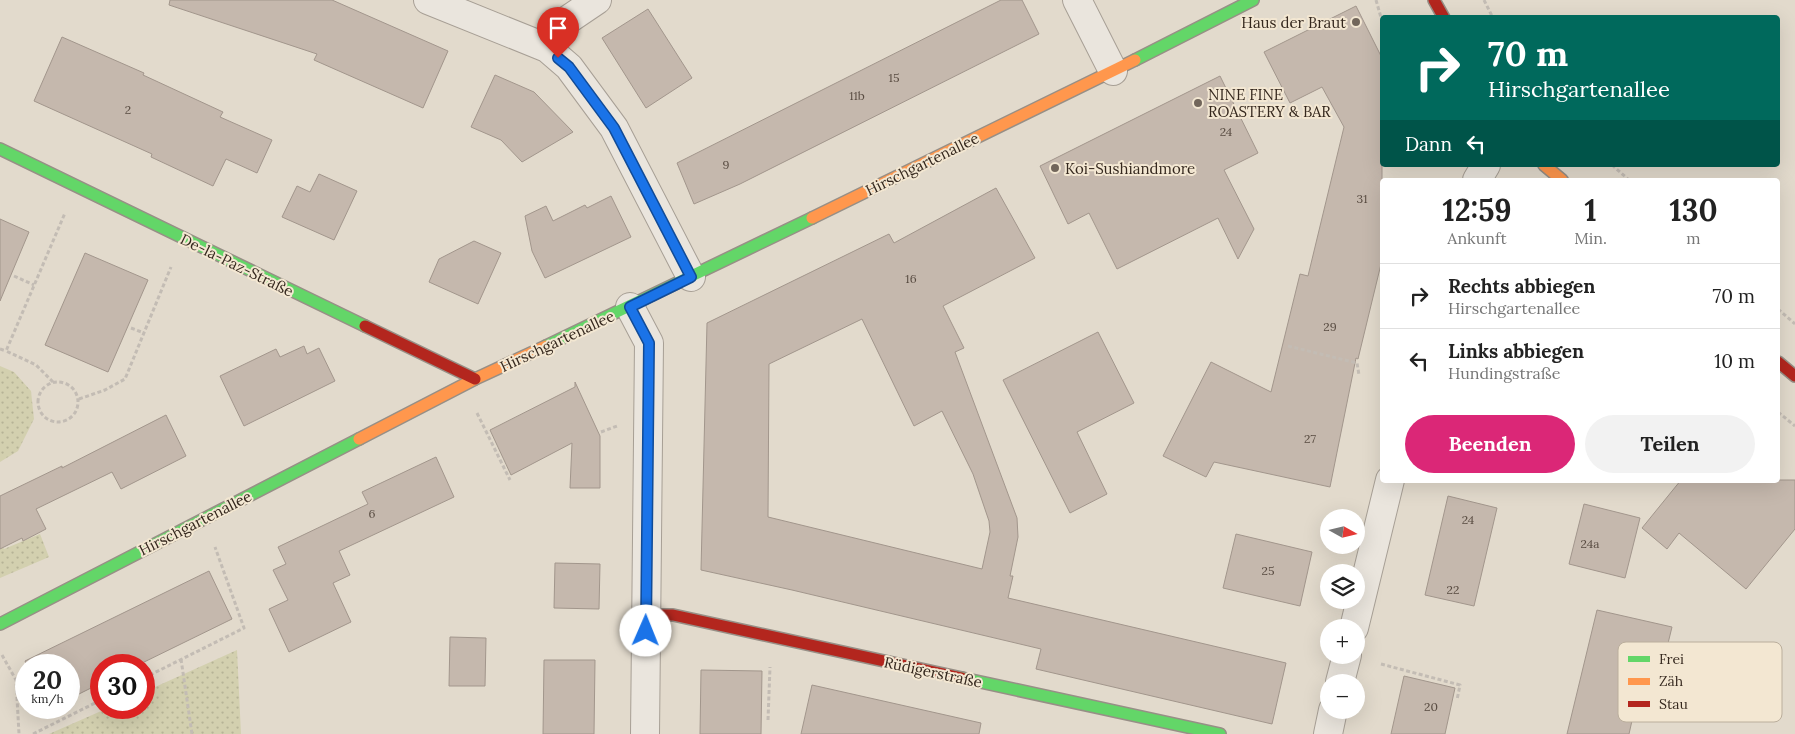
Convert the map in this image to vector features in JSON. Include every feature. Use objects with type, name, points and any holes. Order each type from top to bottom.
[{"type":"street","points":[[428,0],[547,48],[569,67],[614,128],[691,277]]},
{"type":"street","points":[[547,48],[560,25],[597,0]]},
{"type":"street","points":[[1076,0],[1113,71]]},
{"type":"street","name":"Hirschgartenallee","points":[[0,624],[476,379],[630,307],[1113,71],[1253,0]]},
{"type":"street","points":[[1434,0],[1442,15]]},
{"type":"street","name":"De-la-Paz-Straße","points":[[0,149],[476,379]]},
{"type":"street","points":[[1478,178],[1485,167]]},
{"type":"street","points":[[1546,167],[1560,178]]},
{"type":"street","points":[[630,307],[649,343],[645,734]]},
{"type":"street","points":[[1780,364],[1795,376]]},
{"type":"street","points":[[1356,619],[1389,483]]},
{"type":"street","name":"Rüdigerstraße","points":[[647,615],[674,615],[1220,734]]},
{"type":"street","points":[[1328,734],[1332,719]]},
{"type":"path","points":[[1376,0],[1380,15]]},
{"type":"path","points":[[1484,0],[1492,15]]},
{"type":"path","points":[[1614,167],[1627,178]]},
{"type":"path","points":[[6,352],[76,186]]},
{"type":"path","points":[[79,399],[105,390],[125,379],[183,238]]},
{"type":"path","points":[[14,276],[34,285]]},
{"type":"path","points":[[1780,311],[1795,324]]},
{"type":"path","points":[[131,328],[144,333]]},
{"type":"path","points":[[1288,346],[1357,363],[1359,375]]},
{"type":"path","points":[[0,349],[36,365],[53,382]]},
{"type":"path","points":[[60,381],[70,385],[79,399],[79,406],[72,417],[59,423],[44,417],[39,410],[38,398],[42,388],[53,382],[60,381]]},
{"type":"path","points":[[474,407],[510,480]]},
{"type":"path","points":[[1780,414],[1795,426]]},
{"type":"path","points":[[155,673],[244,628],[204,518]]},
{"type":"path","points":[[768,720],[771,664],[777,637]]},
{"type":"path","points":[[0,652],[16,680],[19,734]]},
{"type":"path","points":[[181,660],[192,734]]},
{"type":"path","points":[[1381,664],[1460,685],[1457,700]]},
{"type":"path","points":[[33,734],[90,706]]},
{"type":"shaded area","points":[[0,366],[14,372],[31,391],[34,419],[18,451],[0,462]]},
{"type":"shaded area","points":[[40,534],[49,557],[0,578],[0,542],[4,549]]},
{"type":"shaded area","points":[[237,650],[241,734],[49,734],[90,716],[90,719],[155,719],[155,687]]},
{"type":"building","points":[[170,0],[332,0],[448,51],[423,108],[314,60],[317,54],[169,5]]},
{"type":"building","points":[[1001,0],[1022,0],[1039,34],[740,184],[694,204],[677,163]]},
{"type":"building","points":[[1356,6],[1380,54],[1380,167],[1382,167],[1382,178],[1380,178],[1380,268],[1358,359],[1356,358],[1330,487],[1214,462],[1206,477],[1163,456],[1211,362],[1271,392],[1300,274],[1308,276],[1344,127],[1322,87],[1290,103],[1264,52]]},
{"type":"building","points":[[648,9],[692,78],[646,108],[602,38]]},
{"type":"building","points":[[62,37],[144,73],[143,75],[223,112],[220,117],[272,140],[257,173],[226,159],[213,186],[151,157],[152,154],[34,101]]},
{"type":"building","points":[[495,75],[534,92],[573,132],[522,162],[501,140],[471,127]]},
{"type":"building","points":[[1220,76],[1258,153],[1224,170],[1254,229],[1238,259],[1218,218],[1117,269],[1089,213],[1068,224],[1040,166]]},
{"type":"building","points":[[319,174],[357,191],[334,240],[282,217],[297,186],[310,192]]},
{"type":"building","points":[[996,188],[1035,258],[943,306],[964,348],[955,352],[1017,518],[1018,537],[1010,576],[1013,576],[1008,598],[1286,663],[1272,724],[1036,669],[1041,649],[701,570],[707,323],[889,234],[894,243]],"holes":[[[862,319],[914,426],[942,411],[973,474],[989,521],[990,532],[982,569],[768,517],[769,364]]]},
{"type":"building","points":[[611,196],[631,237],[545,278],[532,251],[525,216],[546,206],[553,221],[585,205],[587,208]]},
{"type":"building","points":[[0,219],[29,232],[0,301]]},
{"type":"building","points":[[474,241],[501,253],[478,304],[429,282],[439,259]]},
{"type":"building","points":[[85,253],[148,280],[108,372],[45,345]]},
{"type":"building","points":[[1098,332],[1134,403],[1077,432],[1107,494],[1070,513],[1003,380]]},
{"type":"building","points":[[304,346],[307,354],[319,348],[335,381],[244,426],[220,376],[276,349],[280,357]]},
{"type":"building","points":[[575,382],[600,436],[600,488],[570,488],[572,443],[511,475],[490,430],[575,387]]},
{"type":"building","points":[[166,415],[186,456],[121,489],[112,472],[36,509],[46,529],[23,541],[22,538],[0,549],[0,496],[62,466],[62,468]]},
{"type":"building","points":[[436,457],[454,497],[339,551],[350,575],[333,583],[351,622],[289,652],[269,609],[288,600],[273,570],[286,564],[278,547],[368,504],[362,492]]},
{"type":"building","points":[[1780,480],[1795,480],[1795,529],[1746,589],[1679,533],[1667,549],[1642,528],[1679,483],[1780,483]]},
{"type":"building","points":[[1448,496],[1497,508],[1474,606],[1425,595]]},
{"type":"building","points":[[1584,504],[1640,518],[1625,578],[1569,564]]},
{"type":"building","points":[[1236,534],[1312,552],[1300,606],[1223,588]]},
{"type":"building","points":[[555,563],[600,564],[599,609],[554,608]]},
{"type":"building","points":[[209,571],[232,619],[155,657],[155,654],[90,654],[90,688],[80,694],[80,654],[39,654]]},
{"type":"building","points":[[1597,610],[1672,627],[1668,642],[1618,642],[1618,722],[1632,722],[1629,734],[1567,734]]},
{"type":"building","points":[[450,637],[486,638],[485,686],[449,686]]},
{"type":"building","points":[[544,660],[595,660],[594,734],[543,734]]},
{"type":"building","points":[[701,670],[762,671],[761,734],[700,734]]},
{"type":"building","points":[[1404,676],[1455,688],[1445,734],[1391,734]]},
{"type":"building","points":[[812,685],[981,723],[979,734],[801,734]]},
{"type":"traffic: fast","points":[[1135,60],[1253,0]]},
{"type":"traffic: fast","points":[[0,149],[365,326]]},
{"type":"traffic: fast","points":[[546,346],[812,218]]},
{"type":"traffic: fast","points":[[0,624],[359,439]]},
{"type":"traffic: fast","points":[[962,678],[1220,734]]},
{"type":"traffic: slow","points":[[812,218],[1135,60]]},
{"type":"traffic: slow","points":[[1546,167],[1560,178]]},
{"type":"traffic: slow","points":[[359,439],[475,379],[546,346]]},
{"type":"traffic: jam","points":[[1434,0],[1442,15]]},
{"type":"traffic: jam","points":[[365,326],[475,379]]},
{"type":"traffic: jam","points":[[1780,364],[1795,376]]},
{"type":"traffic: jam","points":[[647,615],[673,615],[962,678]]},
{"type":"place","name":"Haus der Braut","points":[[1356,22]]},
{"type":"place","name":"NINE FINE ROASTERY & BAR","points":[[1198,103]]},
{"type":"place","name":"Koi-Sushiandmore","points":[[1055,168]]},
{"type":"route","points":[[558,58],[569,67],[614,128],[691,277],[630,307],[649,343],[646,631]]}]
